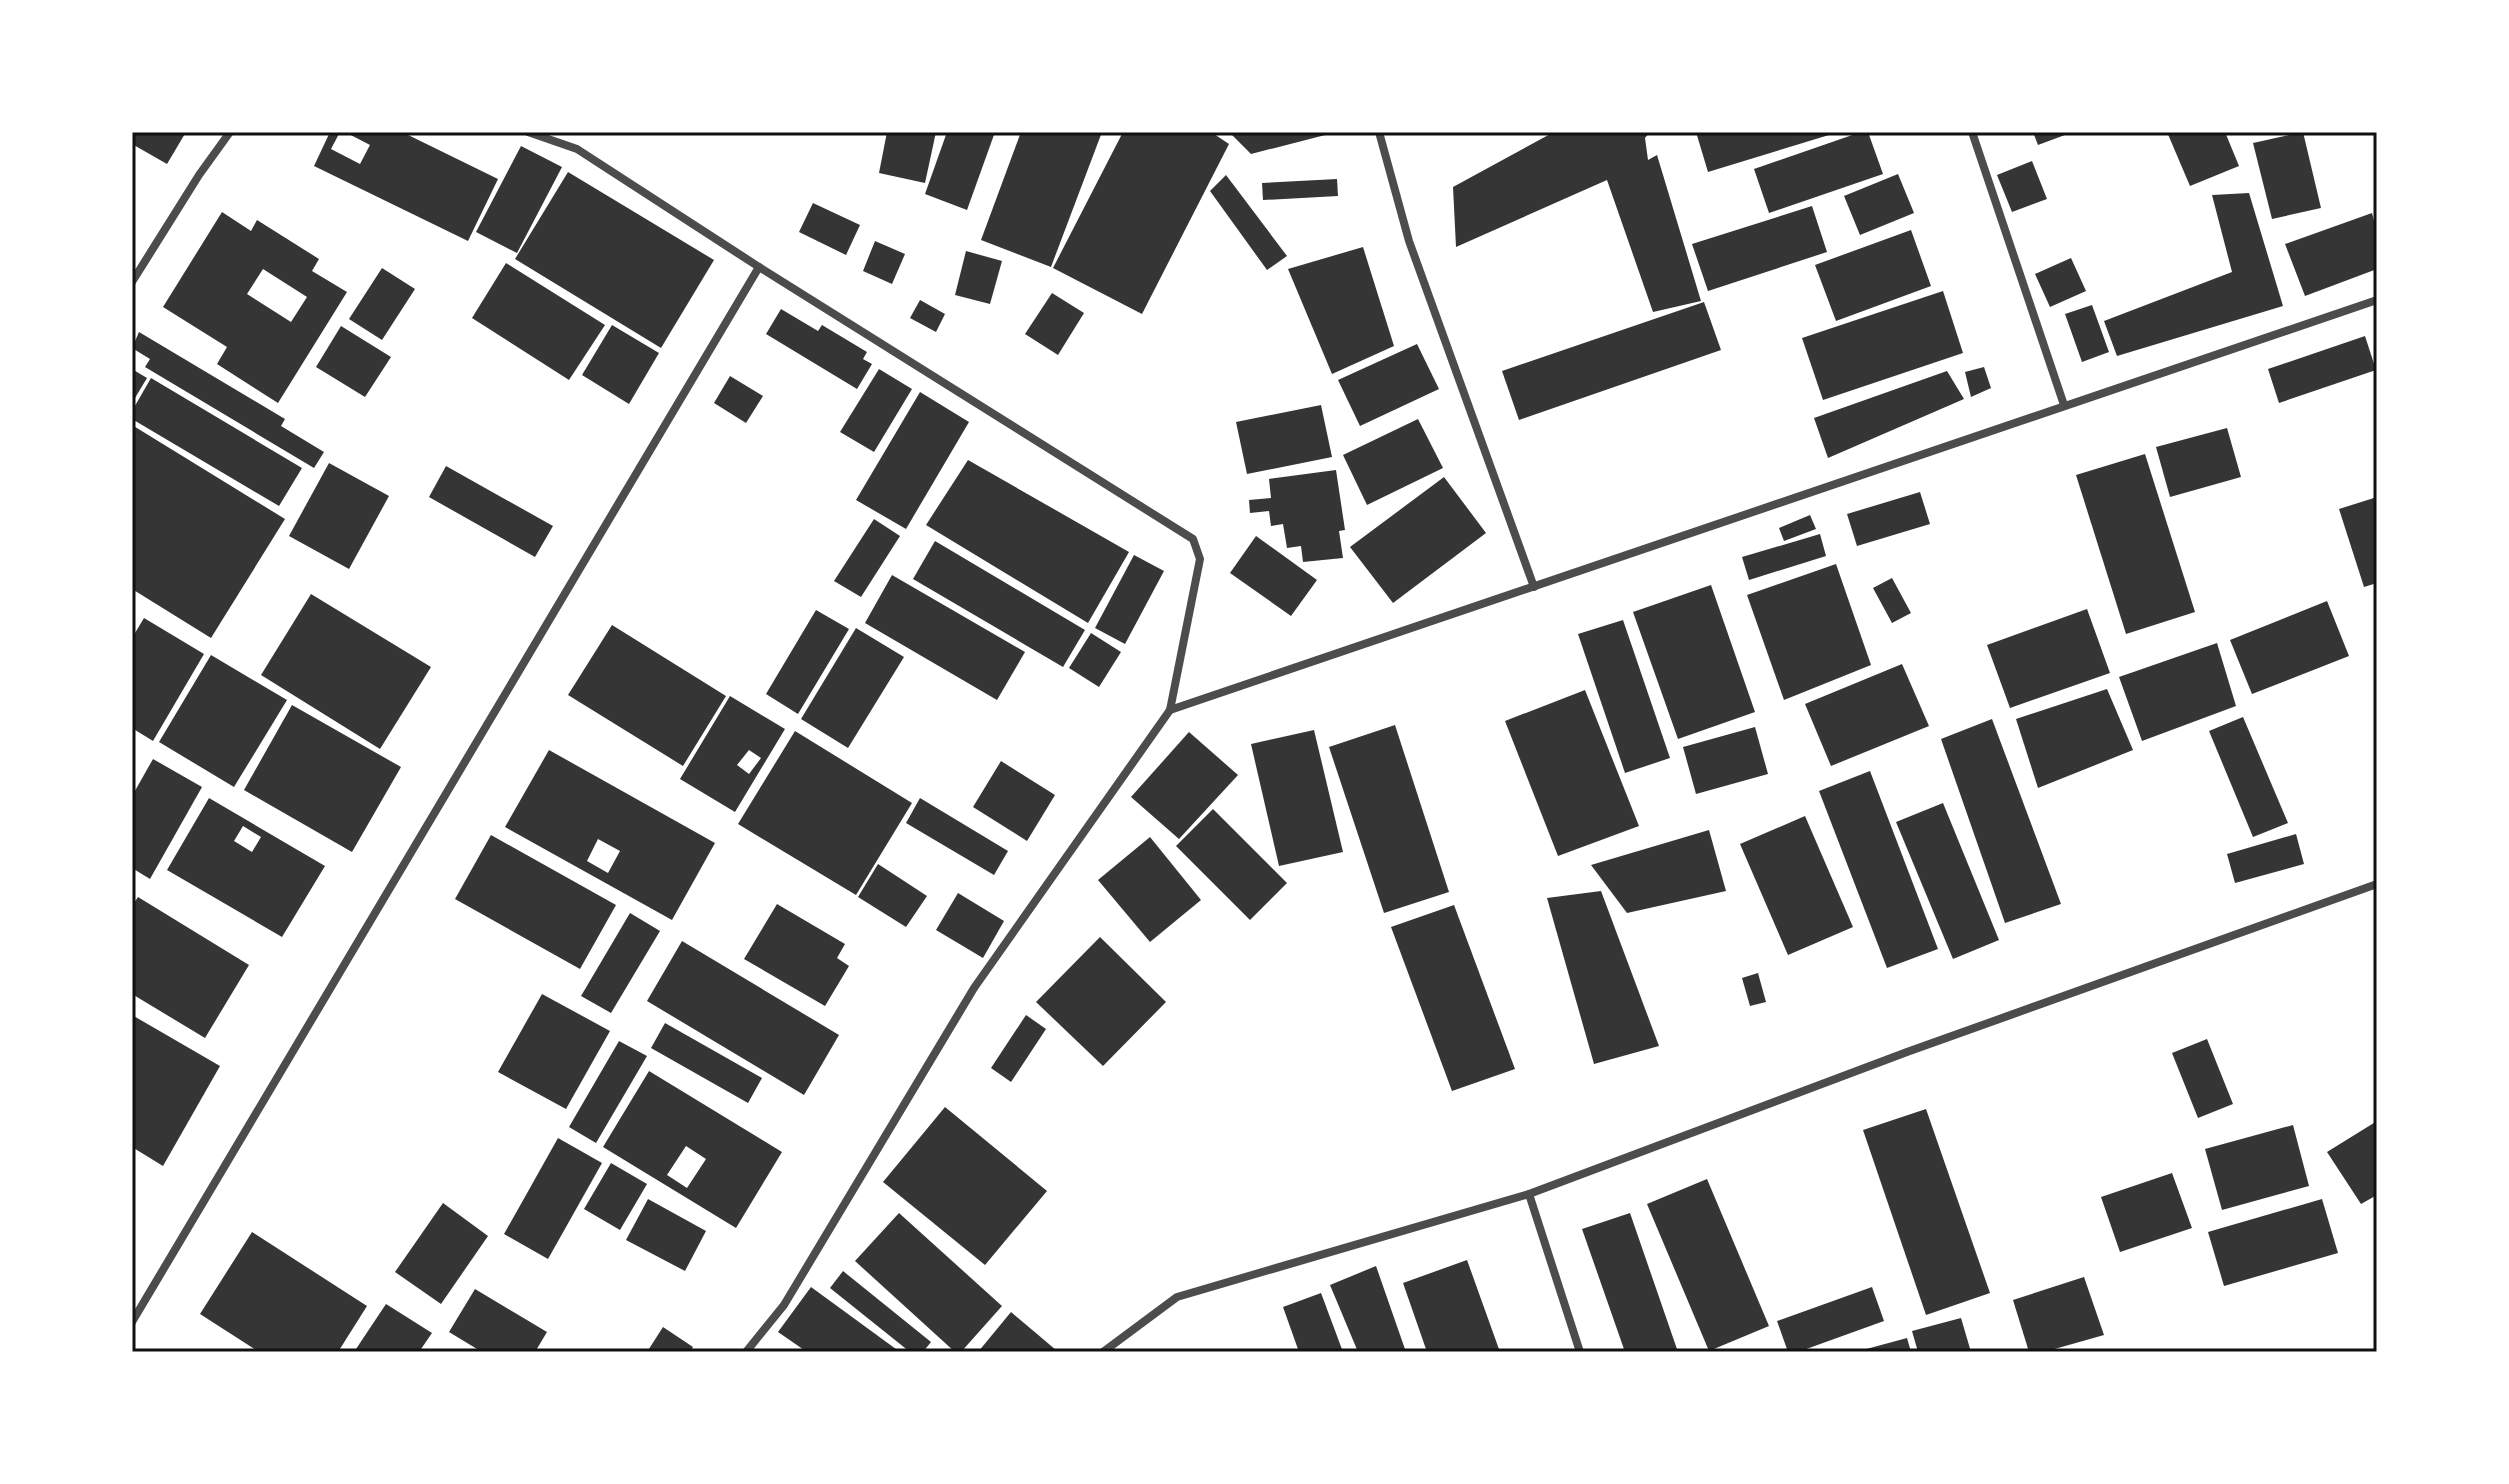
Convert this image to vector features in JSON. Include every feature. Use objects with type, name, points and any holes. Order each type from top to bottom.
[{"type":"street","points":[[132,282],[199,175],[230,132]]},
{"type":"street","points":[[528,132],[577,149],[1193,539],[1200,559],[1170,710],[974,988],[784,1305],[746,1352]]},
{"type":"street","points":[[1379,132],[1409,241],[1534,587]]},
{"type":"street","points":[[1972,132],[2064,405]]},
{"type":"street","points":[[132,1322],[759,267]]},
{"type":"street","points":[[1170,710],[2377,300]]},
{"type":"street","points":[[1103,1352],[1177,1297],[1529,1194],[1907,1052],[2377,884]]},
{"type":"street","points":[[1529,1194],[1580,1352]]},
{"type":"building","points":[[132,132],[186,132],[167,164],[132,144]]},
{"type":"building","points":[[330,132],[340,132],[331,149],[360,164],[370,145],[345,132],[402,132],[498,179],[468,241],[314,166]]},
{"type":"building","points":[[887,132],[936,132],[925,183],[879,173]]},
{"type":"building","points":[[947,132],[995,132],[967,210],[925,194]]},
{"type":"building","points":[[1021,132],[1102,132],[1051,267],[981,240]]},
{"type":"building","points":[[1123,132],[1211,132],[1229,144],[1142,314],[1053,268]]},
{"type":"building","points":[[1229,132],[1333,132],[1333,133],[1251,154]]},
{"type":"building","points":[[1554,132],[1650,132],[1645,138],[1648,160],[1657,155],[1701,301],[1653,312],[1607,180],[1456,247],[1453,187]]},
{"type":"building","points":[[1696,132],[1828,132],[1829,135],[1708,172]]},
{"type":"building","points":[[1868,132],[1883,174],[1769,213],[1754,169]]},
{"type":"building","points":[[2033,132],[2073,132],[2038,145]]},
{"type":"building","points":[[2167,132],[2225,132],[2239,166],[2190,186]]},
{"type":"building","points":[[2303,132],[2321,208],[2272,219],[2253,143]]},
{"type":"building","points":[[521,146],[562,167],[517,253],[476,232]]},
{"type":"building","points":[[2032,161],[2047,199],[2012,212],[1997,175]]},
{"type":"building","points":[[568,172],[714,260],[661,348],[515,259]]},
{"type":"building","points":[[1898,174],[1914,213],[1860,235],[1844,196]]},
{"type":"building","points":[[1226,175],[1287,256],[1267,270],[1210,191]]},
{"type":"building","points":[[1337,179],[1338,196],[1263,200],[1262,183]]},
{"type":"building","points":[[2249,193],[2283,306],[2117,356],[2104,321],[2232,272],[2212,195]]},
{"type":"building","points":[[813,203],[860,225],[846,255],[799,232]]},
{"type":"building","points":[[1812,206],[1827,252],[1708,291],[1692,244]]},
{"type":"building","points":[[222,212],[251,231],[257,220],[319,259],[312,271],[347,292],[278,403],[217,364],[227,347],[163,307]],"holes":[[[263,269],[307,297],[291,322],[247,294]]]},
{"type":"building","points":[[2372,213],[2377,232],[2377,269],[2305,296],[2285,244]]},
{"type":"building","points":[[1911,230],[1931,286],[1836,321],[1815,265]]},
{"type":"building","points":[[875,241],[905,254],[892,284],[863,271]]},
{"type":"building","points":[[1363,247],[1394,346],[1332,374],[1288,269]]},
{"type":"building","points":[[966,251],[1002,261],[990,304],[955,295]]},
{"type":"building","points":[[2071,258],[2086,291],[2050,307],[2035,274]]},
{"type":"building","points":[[506,263],[605,325],[569,380],[472,318]]},
{"type":"building","points":[[382,268],[415,289],[382,340],[349,319]]},
{"type":"building","points":[[1943,291],[1963,353],[1823,400],[1802,338]]},
{"type":"building","points":[[1052,293],[1084,313],[1058,355],[1025,334]]},
{"type":"building","points":[[920,300],[945,314],[936,332],[910,318]]},
{"type":"building","points":[[1704,302],[1721,350],[1519,420],[1502,371]]},
{"type":"building","points":[[2092,305],[2109,352],[2082,362],[2065,314]]},
{"type":"building","points":[[781,309],[818,331],[822,325],[867,352],[863,359],[872,364],[857,389],[766,334]]},
{"type":"building","points":[[612,325],[659,353],[629,404],[582,375]]},
{"type":"building","points":[[341,326],[391,357],[365,397],[316,367]]},
{"type":"building","points":[[139,332],[285,419],[281,426],[324,452],[314,468],[145,367],[150,359],[132,348]]},
{"type":"building","points":[[2365,336],[2376,370],[2279,403],[2268,369]]},
{"type":"building","points":[[1417,344],[1439,389],[1360,426],[1338,380]]},
{"type":"building","points":[[1984,367],[1991,388],[1971,397],[1965,372]]},
{"type":"building","points":[[132,369],[147,378],[132,403]]},
{"type":"building","points":[[879,369],[912,389],[874,452],[840,432]]},
{"type":"building","points":[[1947,371],[1964,399],[1828,458],[1814,418]]},
{"type":"building","points":[[730,376],[763,396],[746,423],[714,403]]},
{"type":"building","points":[[151,378],[302,468],[279,506],[132,419],[132,411]]},
{"type":"building","points":[[920,392],[969,422],[906,529],[856,500]]},
{"type":"building","points":[[1321,405],[1332,457],[1247,474],[1236,422]]},
{"type":"building","points":[[1418,419],[1443,468],[1367,505],[1343,455]]},
{"type":"building","points":[[132,425],[285,519],[211,638],[132,589]]},
{"type":"building","points":[[2227,428],[2241,477],[2170,497],[2156,447]]},
{"type":"building","points":[[2145,454],[2195,612],[2126,634],[2076,475]]},
{"type":"building","points":[[968,460],[1129,552],[1088,623],[926,525]]},
{"type":"building","points":[[329,463],[389,496],[349,569],[289,536]]},
{"type":"building","points":[[446,466],[553,526],[535,557],[429,497]]},
{"type":"building","points":[[1336,470],[1345,530],[1339,531],[1343,558],[1303,562],[1301,546],[1287,548],[1283,524],[1271,526],[1269,511],[1250,513],[1249,500],[1271,498],[1269,479]]},
{"type":"building","points":[[1444,477],[1486,533],[1393,603],[1350,547]]},
{"type":"building","points":[[1920,492],[1930,524],[1857,546],[1847,514]]},
{"type":"building","points":[[2377,497],[2377,583],[2364,587],[2339,509]]},
{"type":"building","points":[[1810,515],[1816,529],[1784,541],[1779,528]]},
{"type":"building","points":[[874,519],[900,536],[861,597],[834,581]]},
{"type":"building","points":[[1820,534],[1826,556],[1749,580],[1742,557]]},
{"type":"building","points":[[1256,536],[1317,580],[1291,616],[1230,573]]},
{"type":"building","points":[[935,541],[1085,630],[1063,667],[913,579]]},
{"type":"building","points":[[1134,555],[1164,571],[1125,644],[1095,628]]},
{"type":"building","points":[[1836,564],[1871,665],[1784,700],[1747,595]]},
{"type":"building","points":[[892,575],[1025,652],[997,700],[865,623]]},
{"type":"building","points":[[1892,578],[1911,613],[1892,623],[1873,588]]},
{"type":"building","points":[[1711,585],[1755,712],[1678,739],[1633,612]]},
{"type":"building","points":[[311,594],[431,667],[380,749],[261,675]]},
{"type":"building","points":[[2327,601],[2349,656],[2252,694],[2230,640]]},
{"type":"building","points":[[2087,609],[2110,673],[2010,708],[1987,645]]},
{"type":"building","points":[[816,610],[849,629],[798,714],[766,694]]},
{"type":"building","points":[[144,618],[204,654],[153,741],[132,728],[132,638]]},
{"type":"building","points":[[1623,620],[1670,758],[1625,773],[1578,634]]},
{"type":"building","points":[[612,625],[726,696],[683,766],[568,695]]},
{"type":"building","points":[[856,628],[904,657],[848,748],[801,719]]},
{"type":"building","points":[[1091,633],[1121,652],[1099,687],[1069,668]]},
{"type":"building","points":[[2217,643],[2236,706],[2142,741],[2119,677]]},
{"type":"building","points":[[211,655],[287,700],[234,787],[159,742]]},
{"type":"building","points":[[1902,664],[1929,726],[1831,766],[1805,704]]},
{"type":"building","points":[[2107,689],[2133,750],[2038,788],[2016,719]]},
{"type":"building","points":[[1585,690],[1639,826],[1558,856],[1505,721]]},
{"type":"building","points":[[730,696],[785,729],[735,812],[680,779]],"holes":[[[749,750],[761,758],[749,774],[737,765]]]},
{"type":"building","points":[[292,705],[401,767],[352,852],[244,790]]},
{"type":"building","points":[[2243,717],[2288,823],[2253,837],[2209,731]]},
{"type":"building","points":[[1992,719],[2061,904],[2005,923],[1941,739]]},
{"type":"building","points":[[1395,725],[1449,892],[1384,913],[1329,747]]},
{"type":"building","points":[[1755,727],[1768,774],[1696,794],[1683,747]]},
{"type":"building","points":[[1314,730],[1343,852],[1279,866],[1251,744]]},
{"type":"building","points":[[795,731],[912,803],[856,895],[738,824]]},
{"type":"building","points":[[1189,732],[1238,775],[1179,839],[1131,797]]},
{"type":"building","points":[[549,750],[715,843],[672,920],[505,827]],"holes":[[[598,839],[620,851],[608,873],[587,861]]]},
{"type":"building","points":[[153,759],[202,787],[150,879],[132,868],[132,796]]},
{"type":"building","points":[[1001,761],[1055,795],[1027,841],[973,807]]},
{"type":"building","points":[[1870,771],[1938,949],[1887,968],[1819,791]]},
{"type":"building","points":[[209,798],[325,866],[282,937],[167,870]],"holes":[[[243,826],[261,837],[252,852],[234,841]]]},
{"type":"building","points":[[920,798],[1008,851],[994,875],[906,823]]},
{"type":"building","points":[[1943,803],[1999,940],[1953,959],[1896,822]]},
{"type":"building","points":[[1213,809],[1287,883],[1250,920],[1176,846]]},
{"type":"building","points":[[1805,816],[1853,927],[1788,955],[1740,844]]},
{"type":"building","points":[[1709,830],[1726,891],[1627,913],[1591,865]]},
{"type":"building","points":[[2296,834],[2304,864],[2235,883],[2227,854]]},
{"type":"building","points":[[491,835],[616,905],[580,969],[455,899]]},
{"type":"building","points":[[1150,837],[1201,900],[1150,942],[1098,880]]},
{"type":"building","points":[[878,864],[927,896],[906,927],[858,897]]},
{"type":"building","points":[[1601,891],[1659,1046],[1594,1064],[1547,898]]},
{"type":"building","points":[[958,893],[1004,921],[983,958],[936,930]]},
{"type":"building","points":[[138,897],[249,965],[205,1038],[132,994],[132,906]]},
{"type":"building","points":[[777,904],[845,944],[837,958],[849,966],[825,1006],[744,959]]},
{"type":"building","points":[[1454,905],[1515,1069],[1452,1091],[1391,927]]},
{"type":"building","points":[[630,913],[660,931],[611,1013],[581,996]]},
{"type":"building","points":[[1100,937],[1166,1002],[1103,1066],[1036,1002]]},
{"type":"building","points":[[682,941],[839,1035],[804,1095],[647,1001]]},
{"type":"building","points":[[1758,973],[1766,1002],[1750,1006],[1742,978]]},
{"type":"building","points":[[542,994],[610,1031],[566,1109],[498,1072]]},
{"type":"building","points":[[132,1015],[220,1066],[163,1166],[132,1147]]},
{"type":"building","points":[[1026,1015],[1046,1029],[1011,1082],[991,1068]]},
{"type":"building","points":[[665,1023],[762,1078],[748,1103],[651,1048]]},
{"type":"building","points":[[2207,1039],[2233,1104],[2198,1118],[2172,1053]]},
{"type":"building","points":[[619,1041],[647,1056],[596,1143],[569,1127]]},
{"type":"building","points":[[649,1071],[782,1152],[736,1228],[603,1147]],"holes":[[[686,1146],[706,1159],[687,1188],[667,1175]]]},
{"type":"building","points":[[945,1107],[1047,1191],[985,1265],[883,1182]]},
{"type":"building","points":[[1926,1109],[1990,1293],[1926,1315],[1863,1130]]},
{"type":"building","points":[[2377,1121],[2377,1195],[2361,1204],[2327,1152]]},
{"type":"building","points":[[2293,1125],[2309,1186],[2222,1210],[2205,1149]]},
{"type":"building","points":[[558,1138],[602,1163],[548,1259],[504,1234]]},
{"type":"building","points":[[611,1163],[647,1184],[620,1230],[584,1209]]},
{"type":"building","points":[[2172,1173],[2192,1228],[2120,1252],[2101,1197]]},
{"type":"building","points":[[1707,1179],[1769,1326],[1709,1351],[1647,1204]]},
{"type":"building","points":[[648,1199],[706,1231],[685,1271],[626,1240]]},
{"type":"building","points":[[2322,1199],[2338,1253],[2224,1286],[2208,1232]]},
{"type":"building","points":[[443,1203],[488,1236],[441,1304],[395,1272]]},
{"type":"building","points":[[899,1213],[1002,1306],[961,1352],[955,1352],[855,1261]]},
{"type":"building","points":[[1630,1213],[1678,1352],[1625,1352],[1582,1229]]},
{"type":"building","points":[[252,1232],[367,1306],[338,1352],[259,1352],[200,1314]]},
{"type":"building","points":[[1467,1260],[1500,1352],[1427,1352],[1403,1283]]},
{"type":"building","points":[[1376,1266],[1406,1352],[1358,1352],[1330,1285]]},
{"type":"building","points":[[843,1271],[931,1342],[923,1352],[910,1352],[830,1288]]},
{"type":"building","points":[[2084,1277],[2104,1335],[2044,1352],[2029,1352],[2013,1300]]},
{"type":"building","points":[[811,1287],[900,1352],[807,1352],[778,1332]]},
{"type":"building","points":[[1872,1287],[1884,1321],[1798,1352],[1788,1352],[1777,1321]]},
{"type":"building","points":[[475,1289],[547,1332],[535,1352],[482,1352],[449,1332]]},
{"type":"building","points":[[1321,1293],[1343,1352],[1299,1352],[1283,1307]]},
{"type":"building","points":[[386,1304],[432,1333],[419,1352],[354,1352]]},
{"type":"building","points":[[1011,1312],[1056,1350],[978,1352]]},
{"type":"building","points":[[1961,1318],[1971,1352],[1918,1352],[1912,1331]]},
{"type":"building","points":[[663,1327],[693,1347],[690,1352],[647,1352]]},
{"type":"building","points":[[1907,1338],[1911,1352],[1859,1352],[1859,1351]]}]
